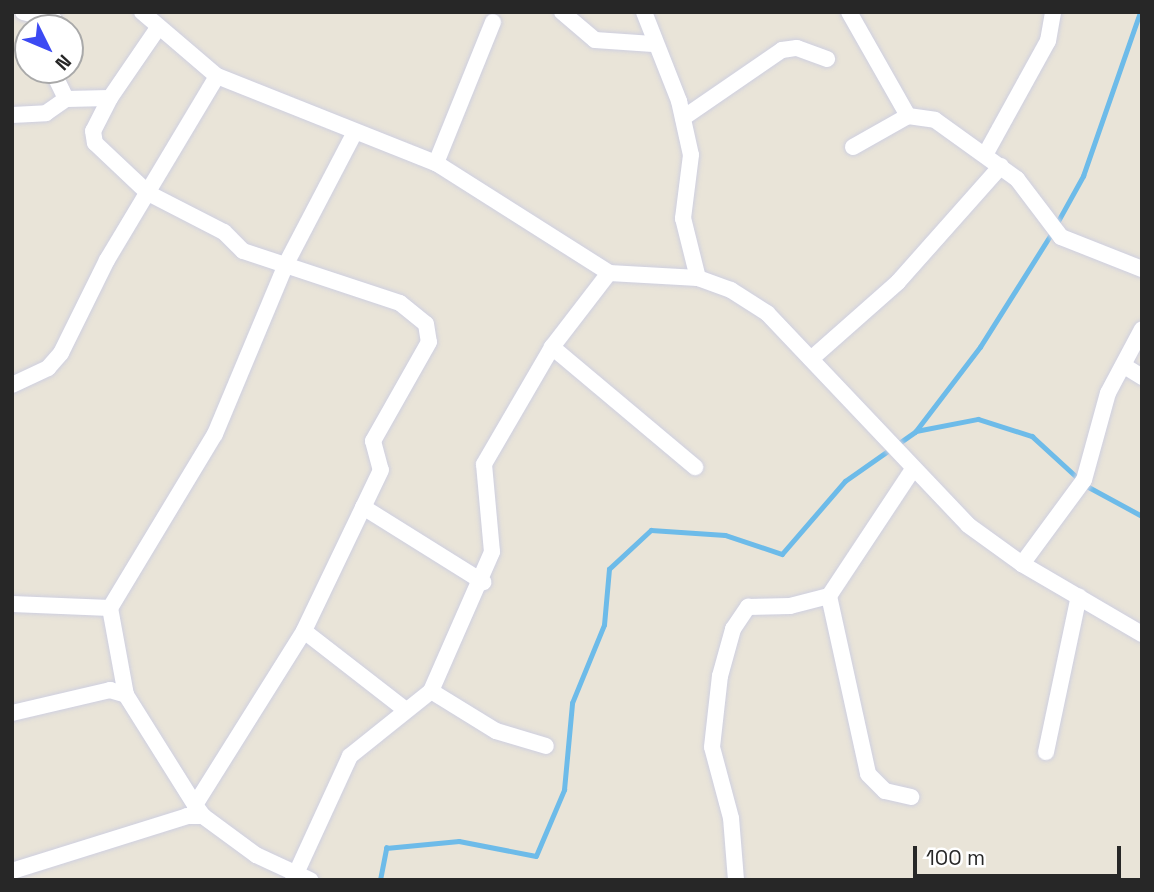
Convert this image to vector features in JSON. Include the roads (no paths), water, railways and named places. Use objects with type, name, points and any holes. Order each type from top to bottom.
[{"type":"street","points":[[142,12],[217,76],[436,163],[609,273],[698,278],[731,290],[766,313],[968,525],[1022,564],[1142,634]]},
{"type":"street","points":[[562,12],[595,40],[653,44]]},
{"type":"street","points":[[644,12],[653,44],[682,118],[691,155],[683,218],[698,278]]},
{"type":"street","points":[[849,12],[908,116]]},
{"type":"street","points":[[985,155],[1048,41],[1053,12]]},
{"type":"street","points":[[436,163],[494,22]]},
{"type":"street","points":[[12,871],[199,811],[304,631],[381,470],[373,440],[429,342],[426,324],[400,303],[286,262],[243,251],[224,232],[148,193],[95,143],[93,131],[110,99],[158,28]]},
{"type":"street","points":[[682,118],[782,50],[797,48],[827,59]]},
{"type":"street","points":[[12,385],[48,368],[61,353],[100,271],[217,76]]},
{"type":"street","points":[[59,84],[66,100]]},
{"type":"street","points":[[12,115],[46,113],[66,100],[110,99]]},
{"type":"street","points":[[853,147],[908,116],[935,120],[1001,166],[1060,237],[1142,269]]},
{"type":"street","points":[[310,880],[293,877],[199,811],[126,695],[110,608],[215,434],[286,262],[355,132]]},
{"type":"street","points":[[811,359],[898,282],[1001,166]]},
{"type":"street","points":[[293,877],[350,756],[431,691],[483,582],[492,552],[484,464],[552,347],[609,273]]},
{"type":"street","points":[[1022,564],[1084,480],[1108,393],[1126,367],[1142,328]]},
{"type":"street","points":[[552,347],[695,467]]},
{"type":"street","points":[[1126,367],[1142,377]]},
{"type":"street","points":[[736,880],[731,818],[712,747],[720,676],[733,629],[748,607],[790,606],[829,596],[913,469]]},
{"type":"street","points":[[363,507],[483,582]]},
{"type":"street","points":[[829,596],[868,774],[885,791],[911,797]]},
{"type":"street","points":[[1046,752],[1079,596]]},
{"type":"street","points":[[12,604],[110,608]]},
{"type":"street","points":[[304,631],[406,710]]},
{"type":"street","points":[[12,713],[110,690],[126,695]]},
{"type":"street","points":[[431,691],[496,731],[546,746]]},
{"type":"waterway","points":[[1057,223],[1083,176],[1140,12]]},
{"type":"waterway","points":[[380,880],[386,848],[459,841],[536,856],[564,790],[572,703],[604,625],[609,569],[651,530],[725,535],[782,554],[845,481],[915,432],[980,347],[1053,231]]},
{"type":"waterway","points":[[916,431],[978,419],[1032,436],[1079,479]]},
{"type":"waterway","points":[[1085,485],[1142,516]]}]
